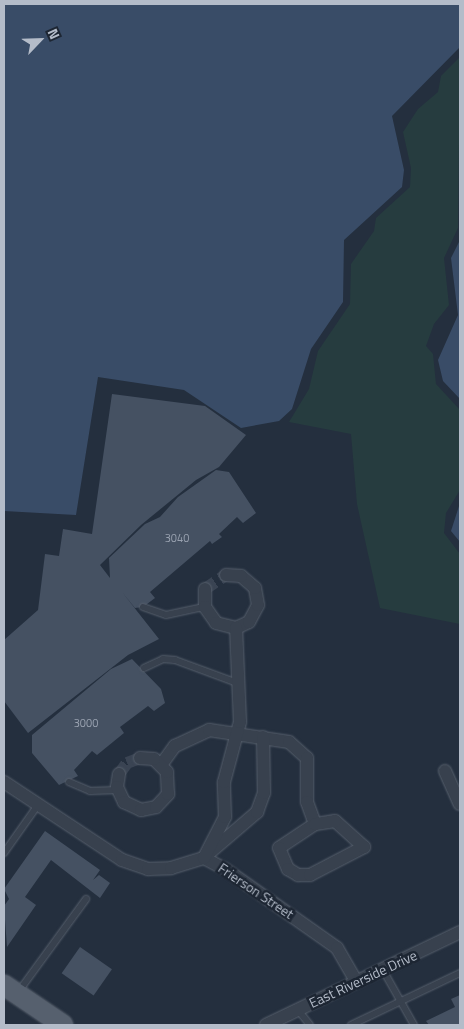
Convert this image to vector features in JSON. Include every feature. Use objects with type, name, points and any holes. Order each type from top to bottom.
[{"type":"main road","points":[[10,989],[61,1025]]},
{"type":"street","points":[[226,575],[249,581],[258,596],[255,614],[236,628]]},
{"type":"street","points":[[206,590],[205,607],[216,623],[236,628]]},
{"type":"street","points":[[204,858],[225,817],[224,782],[237,733],[241,685],[236,628]]},
{"type":"street","points":[[161,765],[175,746],[190,737],[209,730],[263,737],[300,747],[307,758],[307,802],[315,824]]},
{"type":"street","points":[[204,858],[257,812],[264,793],[263,737]]},
{"type":"street","points":[[119,774],[118,790],[132,808],[156,807],[170,785],[161,765],[140,758]]},
{"type":"street","points":[[446,771],[459,796]]},
{"type":"street","name":"Frierson Street","points":[[4,782],[122,860],[148,869],[171,868],[204,858],[337,948],[357,982]]},
{"type":"street","points":[[334,822],[364,847],[310,875],[298,876],[288,868],[279,848],[315,824],[334,822]]},
{"type":"street","name":"East Riverside Drive","points":[[266,1025],[460,932]]},
{"type":"lane","points":[[143,607],[166,615],[205,607]]},
{"type":"lane","points":[[144,668],[163,659],[176,660],[241,685]]},
{"type":"lane","points":[[69,782],[90,791],[118,790]]},
{"type":"lane","points":[[5,849],[38,805]]},
{"type":"lane","points":[[10,989],[86,899]]},
{"type":"lane","points":[[382,970],[414,1025]]},
{"type":"lane","points":[[351,1025],[460,973]]},
{"type":"lane","points":[[298,1010],[310,1025]]},
{"type":"green space","points":[[460,57],[458,228],[444,258],[449,305],[434,324],[426,346],[433,354],[436,384],[460,410],[460,490],[446,513],[444,533],[460,554],[460,624],[380,608],[357,504],[351,434],[289,422],[309,389],[318,351],[350,304],[351,264],[374,231],[376,218],[410,187],[411,168],[403,132],[418,109],[438,92],[441,76]]},
{"type":"water","points":[[4,4],[460,4],[460,47],[392,116],[404,170],[402,187],[344,240],[343,302],[311,349],[292,409],[279,421],[241,428],[184,390],[98,377],[76,515],[4,511]]},
{"type":"water","points":[[460,240],[460,399],[443,381],[438,360],[458,315],[451,258]]},
{"type":"water","points":[[460,503],[460,542],[451,531]]},
{"type":"building","points":[[112,394],[205,406],[246,435],[219,467],[196,480],[141,525],[100,565],[110,578],[109,558],[145,524],[160,517],[178,497],[216,470],[229,472],[256,513],[243,523],[237,517],[219,534],[222,537],[212,544],[210,541],[150,592],[155,598],[143,607],[135,608],[122,592],[159,639],[128,655],[28,733],[4,701],[4,640],[38,610],[45,554],[59,556],[63,529],[92,534]]},
{"type":"building","points":[[132,659],[161,689],[165,703],[154,711],[148,706],[120,727],[124,733],[97,755],[92,751],[74,770],[78,776],[59,785],[32,753],[32,735],[111,669]]},
{"type":"building","points":[[45,831],[100,870],[93,880],[99,875],[110,883],[100,898],[51,860],[25,897],[36,905],[7,947],[4,906],[9,899],[4,889]]},
{"type":"building","points":[[80,947],[112,969],[94,996],[62,973]]},
{"type":"building","points":[[460,995],[460,1025],[429,1025],[426,1021],[455,1007],[451,999]]},
{"type":"tunnel","points":[[205,589],[226,575]]},
{"type":"tunnel","points":[[119,774],[127,763],[140,758]]}]
